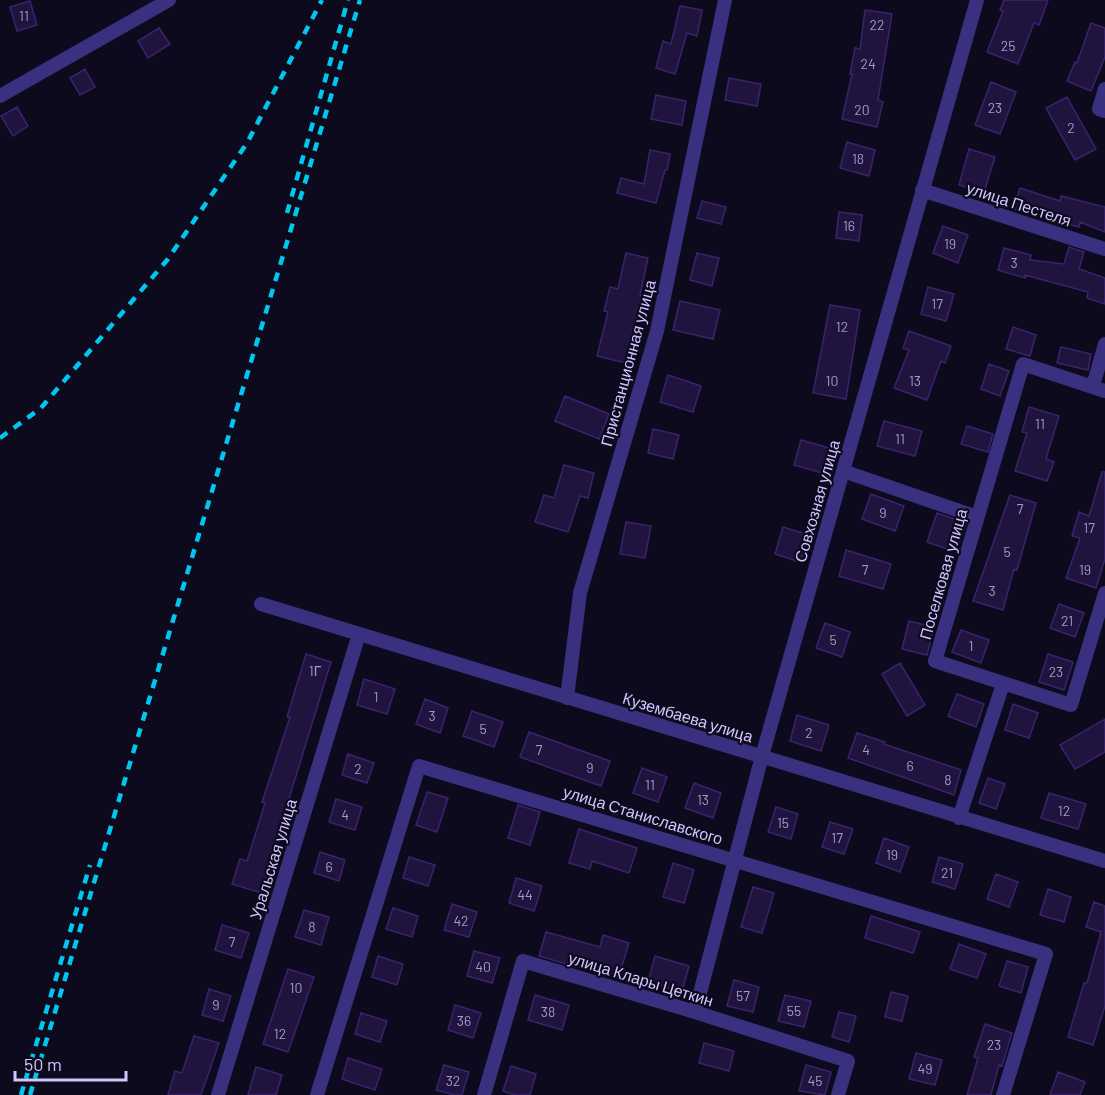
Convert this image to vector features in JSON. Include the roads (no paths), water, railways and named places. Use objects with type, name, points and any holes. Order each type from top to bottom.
[{"type":"street","points":[[0,96],[169,0]]},
{"type":"street","name":"Пристанционная улица","points":[[567,698],[580,593],[657,331],[725,0]]},
{"type":"street","name":"Совхозная улица","points":[[695,1012],[762,756],[977,0]]},
{"type":"street","points":[[1105,89],[1099,109],[1105,111]]},
{"type":"street","name":"улица Пестеля","points":[[922,190],[1105,249]]},
{"type":"street","points":[[1099,388],[1105,344]]},
{"type":"street","name":"Поселковая улица","points":[[1099,388],[1023,364],[935,661],[1071,705],[1105,593]]},
{"type":"street","points":[[843,471],[976,517]]},
{"type":"street","name":"Кузембаева улица","points":[[261,604],[1105,861]]},
{"type":"street","name":"Уральская улица","points":[[218,1095],[359,634]]},
{"type":"street","points":[[959,818],[1003,684]]},
{"type":"street","name":"улица Станиславского","points":[[317,1095],[419,766],[1046,954],[1003,1095]]},
{"type":"street","name":"улица Клары Цеткин","points":[[484,1095],[523,961],[695,1012],[848,1061],[838,1095]]},
{"type":"railway","points":[[0,438],[41,408],[168,259],[247,143],[322,0]]},
{"type":"railway","points":[[287,213],[348,0]]},
{"type":"railway","points":[[30,1095],[360,0]]},
{"type":"railway","points":[[21,1095],[90,865]]}]
